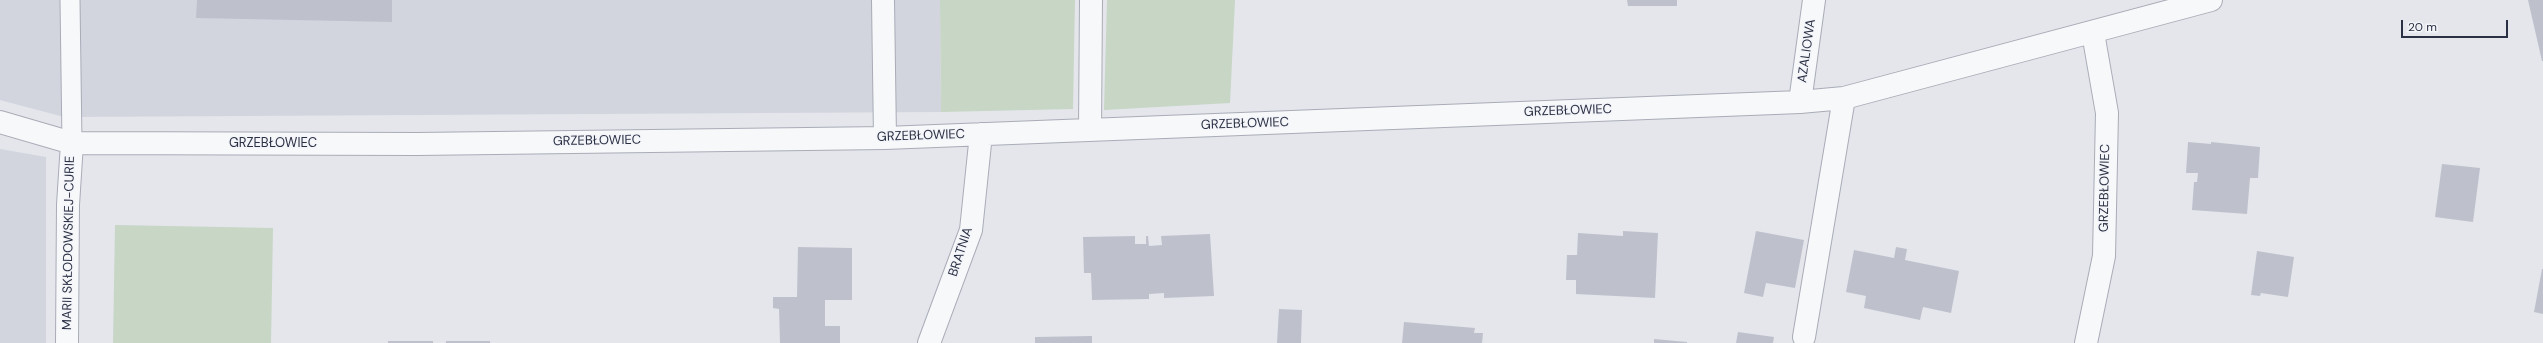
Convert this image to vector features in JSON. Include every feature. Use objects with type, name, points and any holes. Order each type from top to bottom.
[{"type":"street","points":[[883,0],[884,138]]},
{"type":"street","points":[[1090,130],[1091,0]]},
{"type":"street","name":"AZALIOWA","points":[[1800,102],[1814,0]]},
{"type":"street","name":"GRZEBŁOWIEC","points":[[0,122],[72,143],[418,144],[884,138],[1800,102],[1844,98],[2093,33],[2210,0]]},
{"type":"street","name":"GRZEBŁOWIEC","points":[[2086,343],[2104,248],[2107,113],[2093,33]]},
{"type":"street","points":[[1804,337],[1844,98]]},
{"type":"street","name":"BRATNIA","points":[[929,343],[971,230],[981,134]]},
{"type":"street","name":"MARII SKŁODOWSKIEJ-CURIE","points":[[67,343],[68,205],[72,143]]},
{"type":"lane","points":[[70,0],[72,143]]},
{"type":"shaded area","points":[[0,0],[940,0],[941,112],[64,117],[0,100]]},
{"type":"shaded area","points":[[0,149],[46,157],[46,343],[0,343]]},
{"type":"green space","points":[[940,0],[1075,0],[1073,109],[941,112]]},
{"type":"green space","points":[[1107,0],[1235,0],[1230,103],[1104,110]]},
{"type":"green space","points":[[115,225],[273,228],[271,343],[113,343]]},
{"type":"building","points":[[197,0],[392,0],[392,22],[196,18]]},
{"type":"building","points":[[1627,0],[1677,0],[1677,6],[1628,6]]},
{"type":"building","points":[[2528,0],[2543,0],[2543,61],[2542,61]]},
{"type":"building","points":[[2188,142],[2211,144],[2211,142],[2260,147],[2258,178],[2250,178],[2247,214],[2192,210],[2194,182],[2197,182],[2198,173],[2186,173]]},
{"type":"building","points":[[2442,164],[2480,168],[2473,222],[2435,217]]},
{"type":"building","points":[[1623,231],[1658,233],[1655,298],[1576,294],[1576,280],[1566,280],[1567,255],[1577,255],[1578,233],[1623,236]]},
{"type":"building","points":[[1756,231],[1804,240],[1795,288],[1766,283],[1763,297],[1744,293]]},
{"type":"building","points":[[1210,234],[1214,296],[1164,298],[1164,293],[1149,294],[1149,299],[1092,300],[1091,273],[1084,273],[1083,237],[1135,236],[1135,244],[1146,244],[1146,236],[1148,236],[1149,246],[1162,245],[1161,236]]},
{"type":"building","points":[[798,247],[852,248],[852,300],[825,300],[825,326],[840,326],[840,343],[780,343],[779,309],[773,308],[773,297],[797,297]]},
{"type":"building","points":[[1896,247],[1907,249],[1905,260],[1959,271],[1951,313],[1923,307],[1920,320],[1864,308],[1866,296],[1846,292],[1854,250],[1894,258]]},
{"type":"building","points":[[2257,251],[2294,257],[2288,297],[2261,293],[2260,296],[2251,295]]},
{"type":"building","points":[[2543,269],[2543,314],[2534,312]]},
{"type":"building","points":[[1279,309],[1302,310],[1301,343],[1277,343]]},
{"type":"building","points":[[1404,322],[1475,328],[1474,333],[1483,333],[1482,343],[1402,343]]},
{"type":"building","points":[[1738,332],[1774,337],[1773,343],[1736,343]]},
{"type":"building","points":[[1092,336],[1092,343],[1035,343],[1035,337]]},
{"type":"building","points":[[1654,339],[1687,342],[1687,343],[1654,343]]},
{"type":"building","points":[[388,341],[433,341],[433,343],[388,343]]},
{"type":"building","points":[[446,341],[490,341],[490,343],[446,343]]}]
